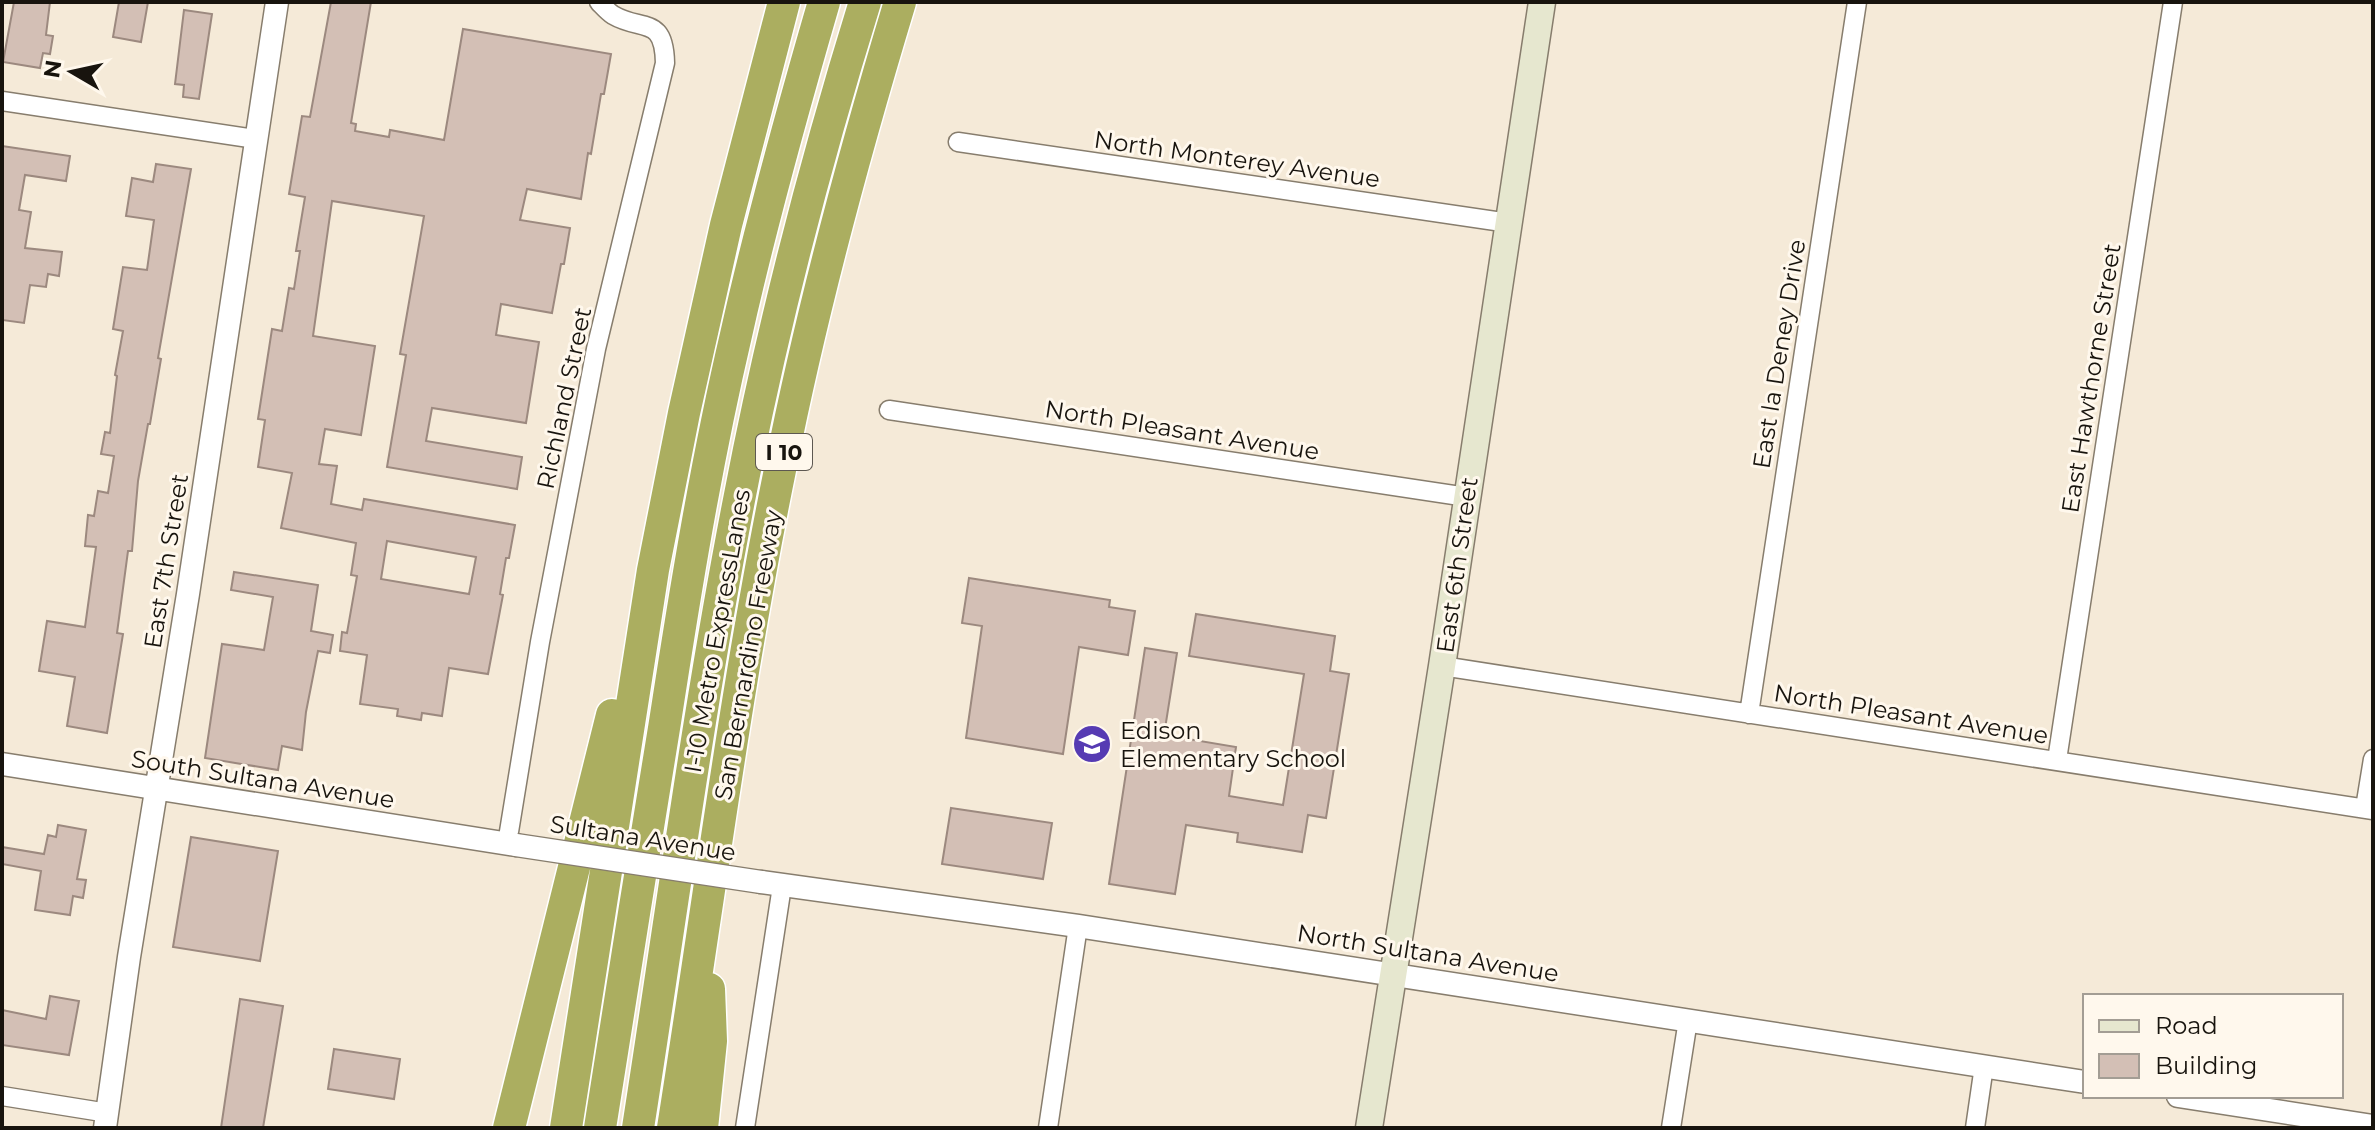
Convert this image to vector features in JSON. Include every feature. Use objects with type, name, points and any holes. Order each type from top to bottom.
[{"type":"highway","points":[[566,1128],[653,570],[726,225],[784,2]]},
{"type":"highway","name":"I-10 Metro ExpressLanes","points":[[600,1128],[682,614],[714,441],[735,336],[763,223],[824,2]]},
{"type":"highway","name":"I-10 Metro ExpressLanes","points":[[638,1128],[740,494],[792,265],[865,2]]},
{"type":"highway","name":"San Bernardino Freeway","points":[[673,1128],[744,671],[781,464],[828,259],[900,2]]},
{"type":"highway","points":[[509,1128],[616,702],[653,570]]},
{"type":"highway","points":[[702,1128],[711,1041],[707,910]]},
{"type":"main road","name":"East 6th Street","points":[[1369,1128],[1542,2]]},
{"type":"street","name":"East 7th Street","points":[[106,1120],[277,2]]},
{"type":"street","name":"Richland Street","points":[[512,845],[540,642],[596,349],[665,63],[665,49],[653,29],[613,15],[599,2]]},
{"type":"street","name":"East la Deney Drive","points":[[1749,714],[1857,2]]},
{"type":"street","name":"East Hawthorne Street","points":[[2057,760],[2173,2]]},
{"type":"street","points":[[2,101],[256,139]]},
{"type":"street","name":"North Monterey Avenue","points":[[958,142],[1509,223]]},
{"type":"street","name":"North Pleasant Avenue","points":[[889,410],[1467,497]]},
{"type":"street","name":"North Pleasant Avenue","points":[[1442,666],[2369,809]]},
{"type":"street","points":[[2369,809],[2373,759]]},
{"type":"street","name":"South Sultana Avenue","points":[[2,764],[512,845]]},
{"type":"street","name":"Sultana Avenue","points":[[512,845],[772,884]]},
{"type":"street","points":[[745,1128],[772,884]]},
{"type":"street","name":"North Sultana Avenue","points":[[772,884],[1078,926],[2083,1082]]},
{"type":"street","points":[[1048,1128],[1078,926]]},
{"type":"street","points":[[1671,1128],[1688,1020]]},
{"type":"street","points":[[1975,1128],[1984,1066]]},
{"type":"street","points":[[2,1096],[106,1120]]},
{"type":"street","points":[[2191,1098],[2373,1126]]},
{"type":"building","points":[[14,2],[50,2],[46,35],[53,36],[50,54],[43,53],[40,68],[3,62]]},
{"type":"building","points":[[119,2],[148,2],[141,42],[113,37]]},
{"type":"building","points":[[331,2],[371,2],[351,123],[356,124],[355,131],[389,137],[390,130],[444,140],[463,29],[611,54],[591,154],[588,153],[581,199],[527,189],[520,220],[570,228],[552,313],[501,304],[496,335],[539,342],[526,423],[432,408],[426,441],[522,457],[517,489],[387,467],[406,355],[400,354],[424,216],[332,201],[313,336],[375,346],[361,435],[325,429],[319,464],[337,466],[331,504],[362,510],[364,499],[515,525],[509,558],[506,558],[500,594],[503,595],[488,674],[449,668],[442,716],[422,713],[421,720],[397,716],[398,709],[360,704],[367,655],[340,651],[342,632],[347,633],[357,576],[351,575],[356,543],[281,528],[292,473],[258,467],[265,420],[258,419],[272,329],[282,331],[289,288],[294,289],[300,251],[296,251],[305,197],[289,194],[302,116],[310,117]],"holes":[[[387,541],[476,557],[469,594],[381,579]]]},
{"type":"building","points":[[184,10],[212,14],[199,99],[183,97],[184,85],[175,84]]},
{"type":"building","points":[[2,146],[70,156],[66,181],[25,175],[19,210],[31,212],[25,248],[62,252],[59,276],[48,274],[46,287],[30,285],[24,323],[2,320]]},
{"type":"building","points":[[156,164],[191,169],[138,481],[132,551],[128,551],[117,633],[123,634],[107,733],[67,726],[75,677],[39,671],[47,621],[85,627],[96,547],[85,546],[88,515],[94,516],[98,491],[108,493],[114,456],[101,454],[105,432],[110,433],[123,331],[113,329],[123,267],[147,270],[154,220],[126,216],[132,178],[153,182]]},
{"type":"building","points":[[234,572],[318,585],[311,631],[333,635],[330,653],[318,651],[302,750],[282,746],[278,770],[205,758],[222,644],[264,650],[273,597],[231,590]]},
{"type":"building","points":[[969,578],[1110,600],[1109,607],[1135,611],[1128,655],[1079,647],[1063,754],[966,738],[982,626],[962,623]]},
{"type":"building","points":[[1196,614],[1335,636],[1330,671],[1349,674],[1326,818],[1308,815],[1302,852],[1237,842],[1238,833],[1186,825],[1175,894],[1109,884],[1145,648],[1177,653],[1164,735],[1236,747],[1229,796],[1283,805],[1304,674],[1189,656]]},
{"type":"building","points":[[951,808],[1052,823],[1043,879],[942,864]]},
{"type":"building","points":[[58,825],[86,830],[77,879],[86,880],[83,898],[73,896],[70,915],[35,910],[41,871],[2,864],[2,847],[44,854],[48,835],[56,837]]},
{"type":"building","points":[[191,837],[278,851],[260,961],[173,947]]},
{"type":"building","points":[[50,996],[79,1001],[69,1055],[2,1045],[2,1010],[46,1019]]},
{"type":"building","points":[[240,999],[283,1006],[263,1128],[221,1128]]},
{"type":"building","points":[[334,1049],[400,1059],[394,1099],[328,1089]]},
{"type":"place","name":"Edison Elementary School","points":[[1092,744]]}]
